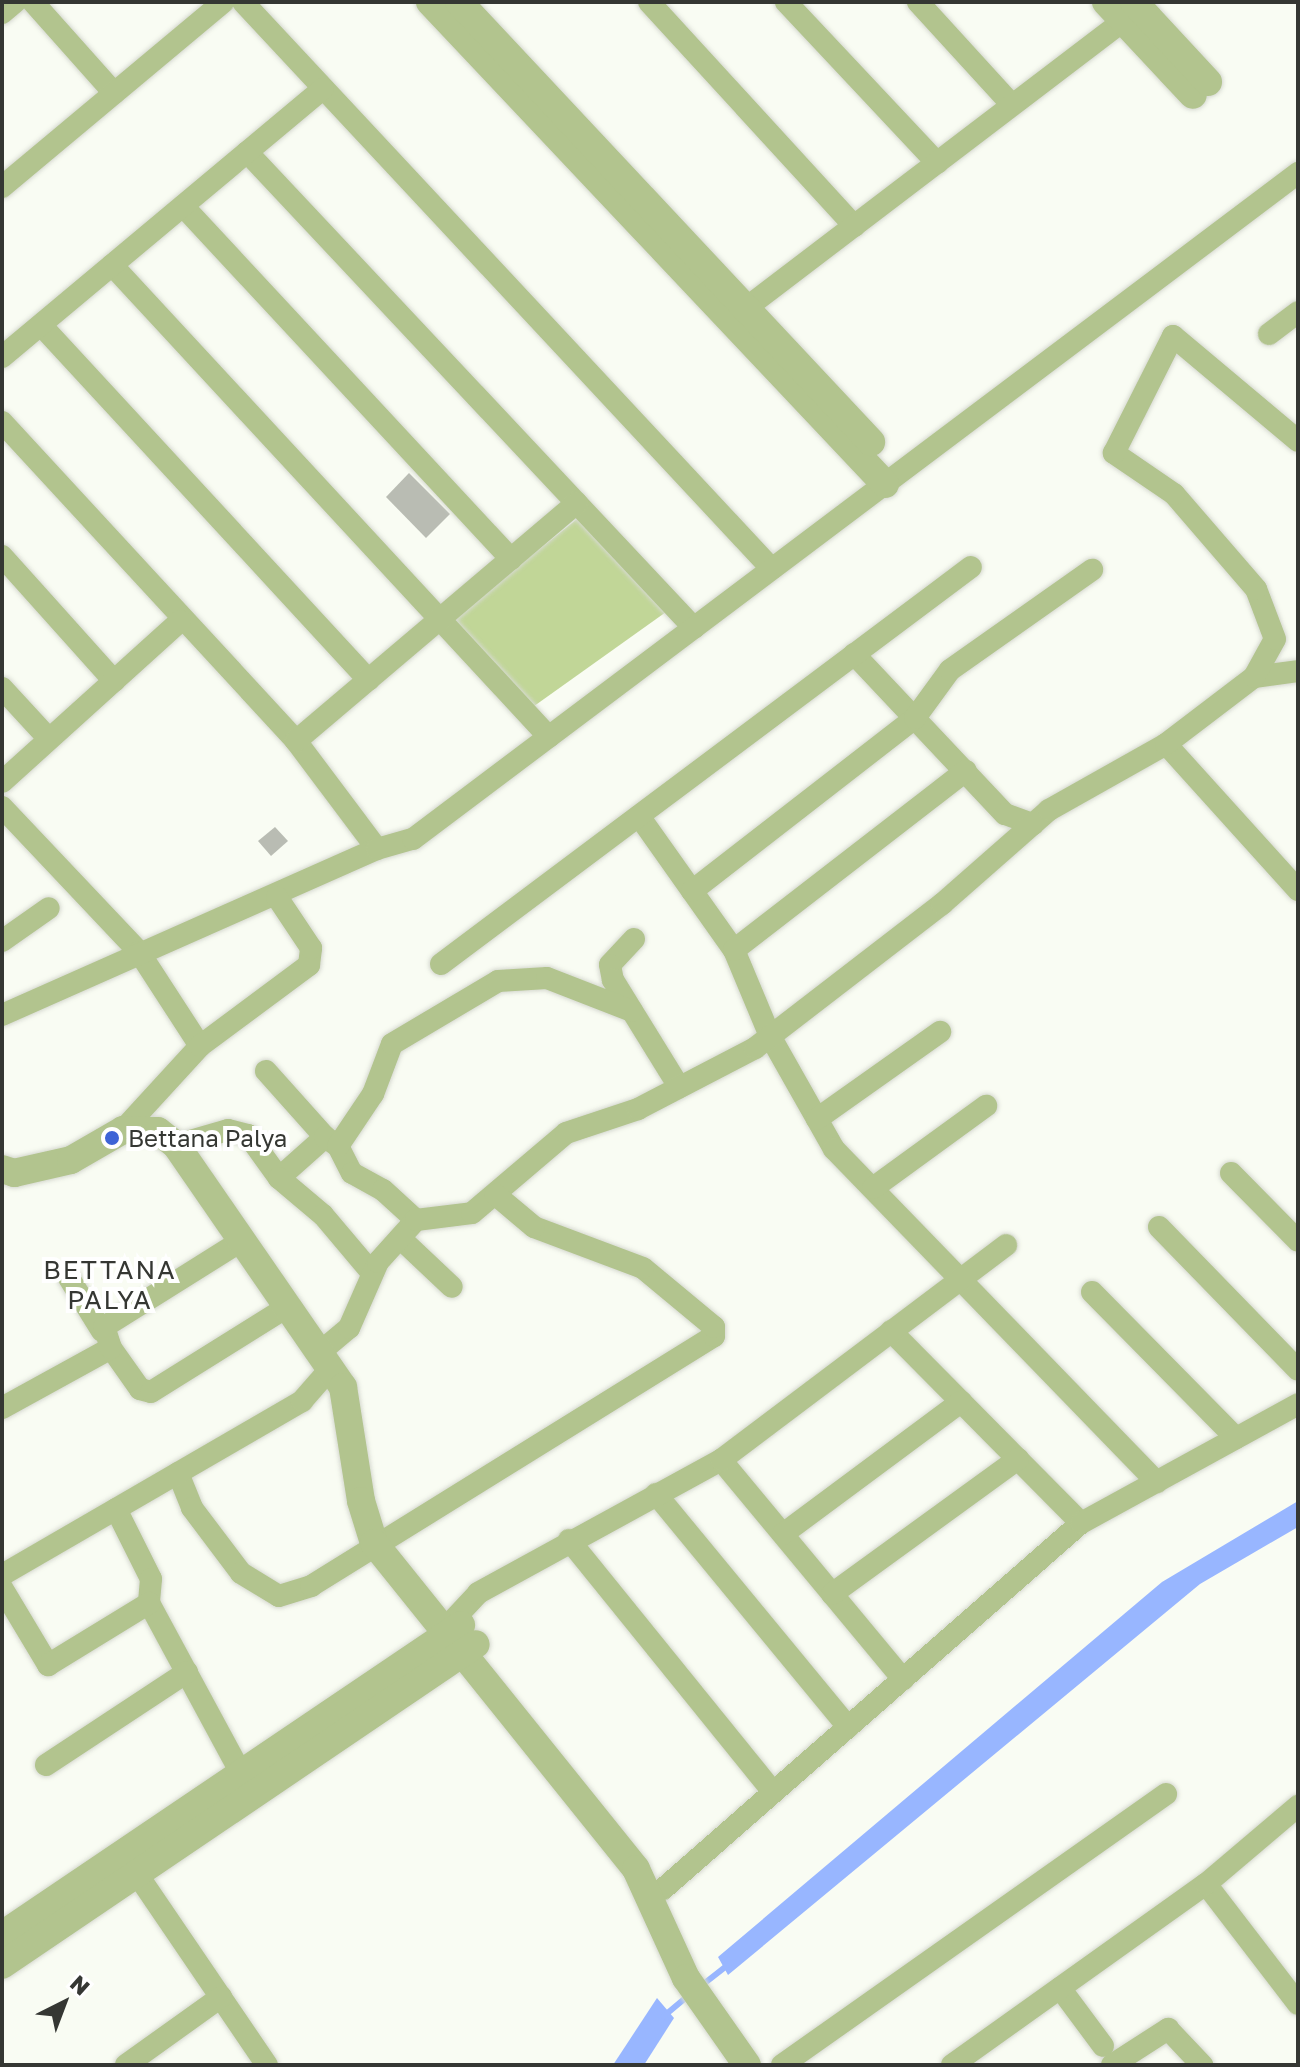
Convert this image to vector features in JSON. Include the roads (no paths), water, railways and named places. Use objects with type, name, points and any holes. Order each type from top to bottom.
[{"type":"street","points":[[2,13],[15,2]]},
{"type":"street","points":[[33,2],[110,88]]},
{"type":"street","points":[[2,187],[202,2]]},
{"type":"street","points":[[2,169],[223,2]]},
{"type":"street","points":[[243,2],[767,564]]},
{"type":"street","points":[[430,2],[738,314],[888,473]]},
{"type":"street","points":[[459,2],[738,314]]},
{"type":"street","points":[[649,2],[854,226]]},
{"type":"street","points":[[786,2],[937,163]]},
{"type":"street","points":[[918,2],[1012,105]]},
{"type":"street","points":[[738,314],[1012,105],[1126,8],[1200,88]]},
{"type":"street","points":[[2,357],[323,89]]},
{"type":"street","points":[[247,152],[690,623]]},
{"type":"street","points":[[888,473],[1298,156]]},
{"type":"street","points":[[377,849],[544,732],[888,473],[1298,173]]},
{"type":"street","points":[[183,206],[511,559]]},
{"type":"street","points":[[112,265],[442,618],[544,732]]},
{"type":"street","points":[[1269,334],[1298,312]]},
{"type":"street","points":[[41,325],[369,680]]},
{"type":"street","points":[[2,1575],[302,1401],[324,1361],[349,1328],[372,1273],[416,1220],[472,1213],[566,1133],[679,1087],[770,1036],[942,904],[1033,824],[1121,764],[1166,744],[1254,677],[1275,639],[1256,589],[1174,494],[1141,476],[1114,449],[1176,335],[1298,441]]},
{"type":"street","points":[[2,422],[180,621],[296,741],[377,849]]},
{"type":"street","points":[[296,741],[577,503]]},
{"type":"street","points":[[2,556],[114,681]]},
{"type":"street","points":[[441,964],[971,567]]},
{"type":"street","points":[[692,891],[915,718],[950,670],[1092,570]]},
{"type":"street","points":[[2,782],[180,621]]},
{"type":"street","points":[[854,654],[1005,814],[1033,824]]},
{"type":"street","points":[[1254,677],[1298,671]]},
{"type":"street","points":[[2,688],[49,739]]},
{"type":"street","points":[[2,1015],[139,952],[277,897],[377,849],[413,839],[544,732]]},
{"type":"street","points":[[1166,744],[1298,890]]},
{"type":"street","points":[[734,950],[966,771]]},
{"type":"street","points":[[2,807],[139,952],[200,1046]]},
{"type":"street","points":[[639,816],[734,950],[770,1036],[834,1149],[1157,1482]]},
{"type":"street","points":[[6,1174],[71,1160],[123,1130],[200,1046],[312,959],[311,948],[277,897]]},
{"type":"street","points":[[2,941],[49,908]]},
{"type":"street","points":[[634,939],[610,965],[632,1011],[679,1087]]},
{"type":"street","points":[[279,1178],[331,1142],[373,1094],[392,1044],[498,981],[547,978],[632,1011]]},
{"type":"street","points":[[817,1119],[940,1032]]},
{"type":"street","points":[[266,1071],[331,1142],[352,1173],[383,1190],[416,1220]]},
{"type":"street","points":[[873,1188],[986,1106]]},
{"type":"street","points":[[123,1130],[158,1131],[176,1145],[324,1361],[346,1400],[361,1501],[374,1543],[460,1635],[663,1889],[701,1986],[765,2065]]},
{"type":"street","points":[[176,1145],[228,1130],[248,1135],[279,1178],[323,1215],[372,1273]]},
{"type":"street","points":[[1231,1173],[1298,1241]]},
{"type":"street","points":[[178,1473],[192,1508],[241,1573],[279,1596],[311,1586],[374,1543],[714,1336],[714,1327],[643,1268],[534,1227],[496,1195]]},
{"type":"street","points":[[1159,1227],[1298,1370]]},
{"type":"street","points":[[400,1238],[452,1287]]},
{"type":"street","points":[[2,1408],[106,1340],[241,1241]]},
{"type":"street","points":[[2,1935],[247,1784],[460,1635],[478,1593],[569,1540],[721,1460],[1006,1245]]},
{"type":"street","points":[[69,1278],[140,1389],[151,1392],[287,1307]]},
{"type":"street","points":[[1092,1292],[1236,1438]]},
{"type":"street","points":[[891,1331],[1081,1523]]},
{"type":"street","points":[[783,1534],[961,1402]]},
{"type":"street","points":[[663,1889],[1081,1523],[1298,1404]]},
{"type":"street","points":[[832,1594],[1018,1459]]},
{"type":"street","points":[[721,1460],[903,1679]]},
{"type":"street","points":[[656,1494],[848,1727]]},
{"type":"street","points":[[116,1509],[151,1579],[149,1603],[247,1784]]},
{"type":"street","points":[[569,1540],[773,1792]]},
{"type":"street","points":[[2,1588],[48,1665],[149,1603]]},
{"type":"street","points":[[46,1765],[187,1672]]},
{"type":"street","points":[[2,1965],[137,1874],[247,1784]]},
{"type":"street","points":[[782,2065],[1166,1794]]},
{"type":"street","points":[[952,2065],[1206,1884],[1298,1806]]},
{"type":"street","points":[[643,1865],[701,1986],[747,2065]]},
{"type":"street","points":[[137,1874],[267,2065]]},
{"type":"street","points":[[1206,1884],[1298,2004]]},
{"type":"street","points":[[1060,1988],[1107,2056],[1168,2029],[1202,2065]]},
{"type":"street","points":[[126,2065],[221,1997]]},
{"type":"water","points":[[1298,1501],[1298,1527],[1200,1584],[728,1975],[718,1957],[1162,1582]]},
{"type":"water","points":[[657,1998],[674,2018],[644,2065],[613,2065]]},
{"type":"waterway","points":[[701,1986],[730,1963]]},
{"type":"waterway","points":[[664,2016],[689,1995]]},
{"type":"place","name":"Bettana Palya","points":[[112,1138]]},
{"type":"district","name":"BETTANA PALYA","points":[[110,1285]]}]
